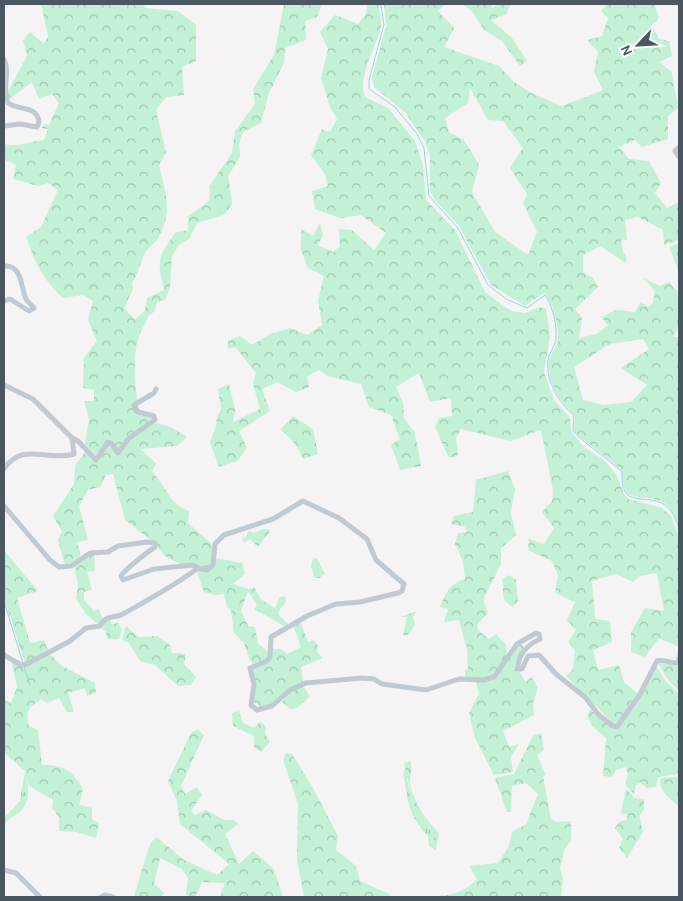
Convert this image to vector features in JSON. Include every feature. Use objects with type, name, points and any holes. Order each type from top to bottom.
[{"type":"street","points":[[4,59],[7,65],[5,85],[8,103],[31,110],[36,114],[39,122],[37,126],[20,124],[4,126]]},
{"type":"street","points":[[679,147],[675,151],[679,157]]},
{"type":"street","points":[[4,266],[10,267],[18,274],[26,298],[34,308],[29,310],[8,299],[4,301]]},
{"type":"street","points":[[4,385],[33,400],[72,438],[78,440],[96,460],[108,442],[111,443],[118,453],[129,438],[155,420],[154,416],[138,412],[134,405],[154,393],[156,389]]},
{"type":"street","points":[[4,468],[14,456],[25,453],[47,457],[74,454],[72,438]]},
{"type":"street","points":[[4,506],[50,560],[59,567],[71,566],[90,553],[108,552],[118,546],[151,542],[155,547],[124,571],[121,576],[123,580],[154,569],[193,565],[207,570],[213,565],[215,544],[224,535],[273,519],[302,501],[339,518],[367,539],[376,560],[404,584],[402,591],[328,607],[271,637],[270,657],[267,661],[250,668],[254,684],[251,705],[257,710],[272,706],[290,690],[306,682],[365,678],[374,679],[382,684],[426,690],[459,679],[488,679],[494,677],[519,642],[539,634],[540,638],[525,649],[518,664],[518,669],[522,669],[528,656],[539,655],[557,675],[585,697],[598,714],[617,727],[640,694],[656,661],[662,660],[672,664],[679,663]]},
{"type":"street","points":[[4,655],[21,665],[27,664],[70,641],[86,628],[100,626],[107,618],[123,615],[132,608],[144,604],[198,568]]},
{"type":"street","points":[[4,870],[16,873],[40,897]]},
{"type":"street","points":[[101,897],[105,895],[113,897]]},
{"type":"green space","points":[[41,4],[143,4],[145,8],[178,11],[196,25],[196,61],[182,67],[184,95],[166,97],[156,110],[166,152],[159,165],[167,203],[167,212],[157,240],[144,255],[132,283],[133,289],[124,308],[135,320],[145,310],[147,298],[164,290],[160,272],[162,254],[175,233],[188,230],[188,216],[209,201],[210,185],[232,153],[235,131],[255,104],[253,89],[274,55],[284,4],[322,4],[317,17],[305,21],[306,40],[285,48],[284,63],[269,93],[261,123],[243,132],[239,144],[240,157],[228,176],[232,204],[224,215],[197,223],[189,239],[179,245],[172,256],[170,288],[165,300],[157,302],[155,311],[148,316],[140,333],[135,358],[137,400],[132,405],[137,414],[154,419],[119,450],[111,440],[108,440],[96,456],[85,444],[89,419],[84,401],[94,401],[94,390],[83,388],[84,358],[97,341],[88,320],[93,301],[83,295],[63,298],[40,270],[26,237],[41,227],[58,190],[48,183],[38,186],[13,179],[16,165],[4,159],[4,144],[20,145],[44,140],[48,129],[42,128],[43,124],[49,125],[59,103],[52,94],[39,99],[32,82],[10,99],[7,93],[27,56],[23,40],[30,32],[44,44],[48,36]]},
{"type":"green space","points":[[368,4],[379,4],[381,28],[365,72],[363,89],[365,97],[388,108],[415,141],[423,165],[426,200],[455,230],[485,292],[506,308],[516,312],[525,313],[539,307],[546,309],[550,336],[544,372],[554,400],[570,418],[571,431],[584,447],[604,460],[611,468],[628,499],[662,508],[671,516],[679,537],[679,647],[659,638],[645,657],[631,652],[631,632],[645,608],[664,611],[657,573],[640,576],[633,582],[616,574],[592,581],[595,619],[610,621],[612,642],[593,650],[598,670],[619,665],[624,682],[637,693],[616,726],[566,676],[573,669],[575,650],[568,642],[576,630],[567,620],[575,602],[555,593],[558,575],[552,561],[528,550],[529,539],[544,544],[554,528],[542,512],[552,501],[553,490],[541,430],[510,441],[461,429],[456,438],[458,456],[449,458],[435,427],[439,418],[452,416],[451,398],[430,402],[419,373],[396,387],[403,403],[404,418],[415,433],[421,466],[400,470],[391,445],[400,439],[391,415],[369,407],[361,384],[327,376],[319,370],[307,376],[309,387],[296,392],[277,382],[262,389],[270,411],[239,431],[247,448],[237,461],[219,467],[210,442],[217,417],[221,410],[218,389],[229,384],[235,410],[233,422],[260,409],[253,384],[256,373],[235,347],[228,349],[228,341],[240,336],[252,345],[270,334],[290,328],[307,335],[322,325],[318,301],[324,276],[308,268],[301,250],[301,229],[313,236],[320,223],[323,235],[318,245],[333,252],[340,246],[339,229],[352,230],[374,250],[386,233],[361,215],[340,218],[315,209],[312,191],[328,186],[325,174],[311,155],[322,129],[330,132],[337,119],[330,107],[321,78],[328,49],[320,32],[335,15],[358,24],[365,16]]},
{"type":"green space","points":[[384,4],[446,4],[438,11],[454,28],[444,47],[499,66],[513,81],[531,93],[562,106],[603,90],[594,72],[598,52],[587,40],[602,36],[608,18],[601,11],[607,4],[654,4],[659,17],[653,27],[659,39],[669,41],[672,56],[659,62],[672,72],[678,108],[668,116],[668,139],[642,147],[635,140],[619,147],[629,159],[649,161],[661,183],[655,193],[667,208],[679,202],[679,240],[664,245],[663,230],[638,217],[625,220],[627,240],[621,240],[623,252],[627,257],[625,263],[601,246],[583,255],[583,272],[593,278],[598,287],[575,309],[582,318],[579,338],[597,334],[608,325],[601,317],[616,310],[635,312],[641,302],[648,307],[653,303],[655,291],[643,278],[660,286],[669,282],[677,291],[679,325],[674,337],[679,337],[679,526],[673,512],[667,505],[660,501],[631,495],[626,491],[622,471],[574,431],[575,415],[560,398],[550,377],[549,361],[557,343],[558,335],[555,315],[547,297],[544,293],[525,306],[491,285],[459,226],[434,199],[430,190],[430,155],[424,140],[405,112],[374,87],[372,77],[386,26]],"holes":[[[470,88],[488,120],[503,121],[523,148],[510,168],[527,194],[523,203],[537,232],[528,255],[495,232],[472,192],[479,165],[464,140],[449,132],[445,118],[468,103]],[[643,339],[649,349],[621,368],[647,385],[631,402],[603,405],[583,400],[574,367],[610,344]]]},
{"type":"green space","points":[[462,4],[490,4],[492,8],[499,4],[510,4],[507,14],[491,20],[512,38],[527,61],[520,66],[502,41],[483,29],[473,12]]},
{"type":"green space","points":[[679,243],[679,281],[677,267],[669,247]]},
{"type":"green space","points":[[293,416],[313,429],[318,454],[303,459],[297,446],[281,429]]},
{"type":"green space","points":[[156,423],[171,427],[187,437],[177,446],[140,449],[156,463],[152,472],[172,499],[176,504],[189,511],[188,523],[213,545],[211,565],[206,569],[182,565],[165,556],[151,540],[125,520],[113,474],[106,475],[100,487],[88,490],[79,506],[88,540],[77,542],[81,555],[76,560],[65,565],[58,540],[62,531],[53,516],[74,484],[75,466],[85,452],[95,462],[106,445],[110,444],[115,452],[121,453],[130,438]]},
{"type":"green space","points":[[508,471],[515,489],[511,513],[516,535],[501,548],[501,564],[483,600],[488,613],[477,625],[479,631],[489,639],[496,634],[506,645],[507,657],[491,676],[482,679],[465,677],[465,671],[468,668],[467,649],[459,620],[444,622],[448,609],[440,607],[446,593],[452,586],[465,579],[463,562],[455,544],[458,533],[467,532],[465,527],[451,524],[454,516],[473,512],[476,480]]},
{"type":"green space","points":[[264,529],[271,530],[258,547],[250,539],[244,543],[242,539],[248,535],[247,533],[250,531],[254,533]]},
{"type":"green space","points":[[4,550],[38,591],[17,598],[30,643],[44,640],[48,650],[25,663],[4,598]]},
{"type":"green space","points":[[87,554],[94,555],[95,571],[87,572],[92,589],[84,592],[84,600],[94,611],[99,609],[103,619],[99,625],[86,614],[76,599],[78,584],[74,565]]},
{"type":"green space","points":[[215,558],[242,563],[245,574],[233,584],[248,589],[254,587],[261,599],[275,608],[280,597],[285,596],[286,602],[277,613],[288,624],[284,626],[254,609],[257,605],[248,591],[241,611],[248,626],[255,627],[258,643],[269,653],[266,660],[254,664],[250,661],[244,643],[234,633],[231,610],[227,607],[224,594],[216,595],[204,592],[197,572],[199,570],[208,571]]},
{"type":"green space","points":[[317,558],[325,574],[319,578],[314,577],[311,566],[313,559]]},
{"type":"green space","points":[[509,575],[516,580],[518,601],[512,607],[504,600],[502,580]]},
{"type":"green space","points":[[416,611],[413,617],[415,625],[408,635],[403,635],[407,617],[401,617]]},
{"type":"green space","points":[[111,618],[111,624],[118,623],[122,630],[119,639],[107,639],[106,632],[100,627]]},
{"type":"green space","points":[[300,621],[308,642],[314,640],[318,646],[317,652],[323,658],[301,667],[303,682],[277,702],[261,708],[253,701],[252,668],[268,662],[271,649],[281,649],[287,654],[301,647],[293,625]]},
{"type":"green space","points":[[126,626],[138,637],[157,636],[170,645],[172,653],[186,654],[184,664],[196,677],[191,685],[178,686],[155,665],[140,661],[129,643],[122,640]]},
{"type":"green space","points":[[520,643],[524,647],[515,666],[526,682],[531,677],[538,687],[533,704],[534,715],[503,731],[509,747],[519,744],[511,757],[513,772],[494,775],[475,738],[469,713],[479,694],[476,681],[488,681]]},
{"type":"green space","points":[[679,647],[679,662],[675,662]]},
{"type":"green space","points":[[50,654],[62,666],[95,683],[96,693],[87,696],[85,688],[68,693],[74,712],[67,712],[59,698],[47,703],[41,699],[29,710],[29,726],[38,730],[42,765],[56,766],[67,770],[75,777],[83,789],[79,805],[92,808],[92,819],[99,823],[96,838],[76,832],[59,831],[59,817],[52,808],[53,800],[29,786],[25,771],[4,753],[4,700],[11,703],[17,687],[11,660],[17,665]]},
{"type":"green space","points":[[658,663],[679,666],[679,691],[666,677]]},
{"type":"green space","points":[[656,665],[664,679],[679,694],[679,774],[658,777],[656,787],[646,788],[641,782],[636,785],[634,794],[625,785],[628,774],[626,767],[616,770],[612,777],[603,776],[606,738],[592,726],[587,716],[590,709],[608,725],[616,729],[646,687]]},
{"type":"green space","points":[[302,685],[310,696],[297,708],[290,709],[282,702],[289,693]]},
{"type":"green space","points":[[239,711],[243,723],[254,728],[260,722],[266,726],[265,734],[270,742],[261,752],[254,747],[254,736],[233,726],[232,713]]},
{"type":"green space","points":[[198,729],[204,735],[181,786],[185,794],[197,787],[202,795],[191,811],[195,815],[206,810],[224,820],[234,820],[238,824],[225,834],[239,864],[253,851],[274,869],[283,897],[220,897],[225,883],[202,882],[195,897],[186,895],[188,878],[182,869],[160,858],[154,883],[164,893],[161,897],[124,897],[134,896],[150,844],[156,837],[184,860],[217,875],[229,864],[180,824],[177,801],[168,781],[191,733]]},
{"type":"green space","points":[[541,733],[544,750],[537,755],[546,775],[543,776],[551,819],[557,822],[571,821],[571,841],[564,850],[560,869],[563,878],[561,897],[418,897],[457,893],[477,879],[469,866],[498,863],[509,846],[512,832],[526,824],[538,794],[526,783],[512,786],[511,812],[507,812],[495,778],[514,774],[533,736]]},
{"type":"green space","points":[[286,753],[292,754],[313,788],[338,836],[336,850],[356,866],[360,881],[389,894],[389,897],[304,897],[297,860],[298,804],[283,760]]},
{"type":"green space","points":[[410,761],[412,767],[410,777],[411,790],[425,816],[439,833],[436,850],[429,846],[435,836],[425,818],[414,806],[404,763]]},
{"type":"green space","points":[[405,769],[408,772],[407,780],[414,806],[425,818],[435,836],[429,846],[428,835],[412,814],[403,771]]},
{"type":"green space","points":[[25,771],[28,787],[26,804],[19,813],[9,819],[4,825],[4,818],[20,801]]},
{"type":"green space","points":[[679,777],[679,807],[666,794],[660,782],[661,778]]},
{"type":"green space","points":[[626,789],[635,798],[644,799],[644,810],[639,816],[643,832],[627,858],[619,847],[623,839],[615,828],[619,822],[626,820],[628,815],[621,813]]},
{"type":"waterway","points":[[381,4],[384,25],[369,80],[369,89],[395,107],[417,134],[424,148],[429,196],[458,228],[488,285],[506,299],[527,308],[545,295],[552,310],[556,333],[555,342],[548,358],[549,376],[551,384],[563,405],[574,415],[573,431],[622,472],[622,484],[625,492],[636,498],[658,501],[668,507],[679,529]]},
{"type":"waterway","points":[[4,601],[23,663]]},
{"type":"waterway","points":[[24,667],[30,685]]}]
